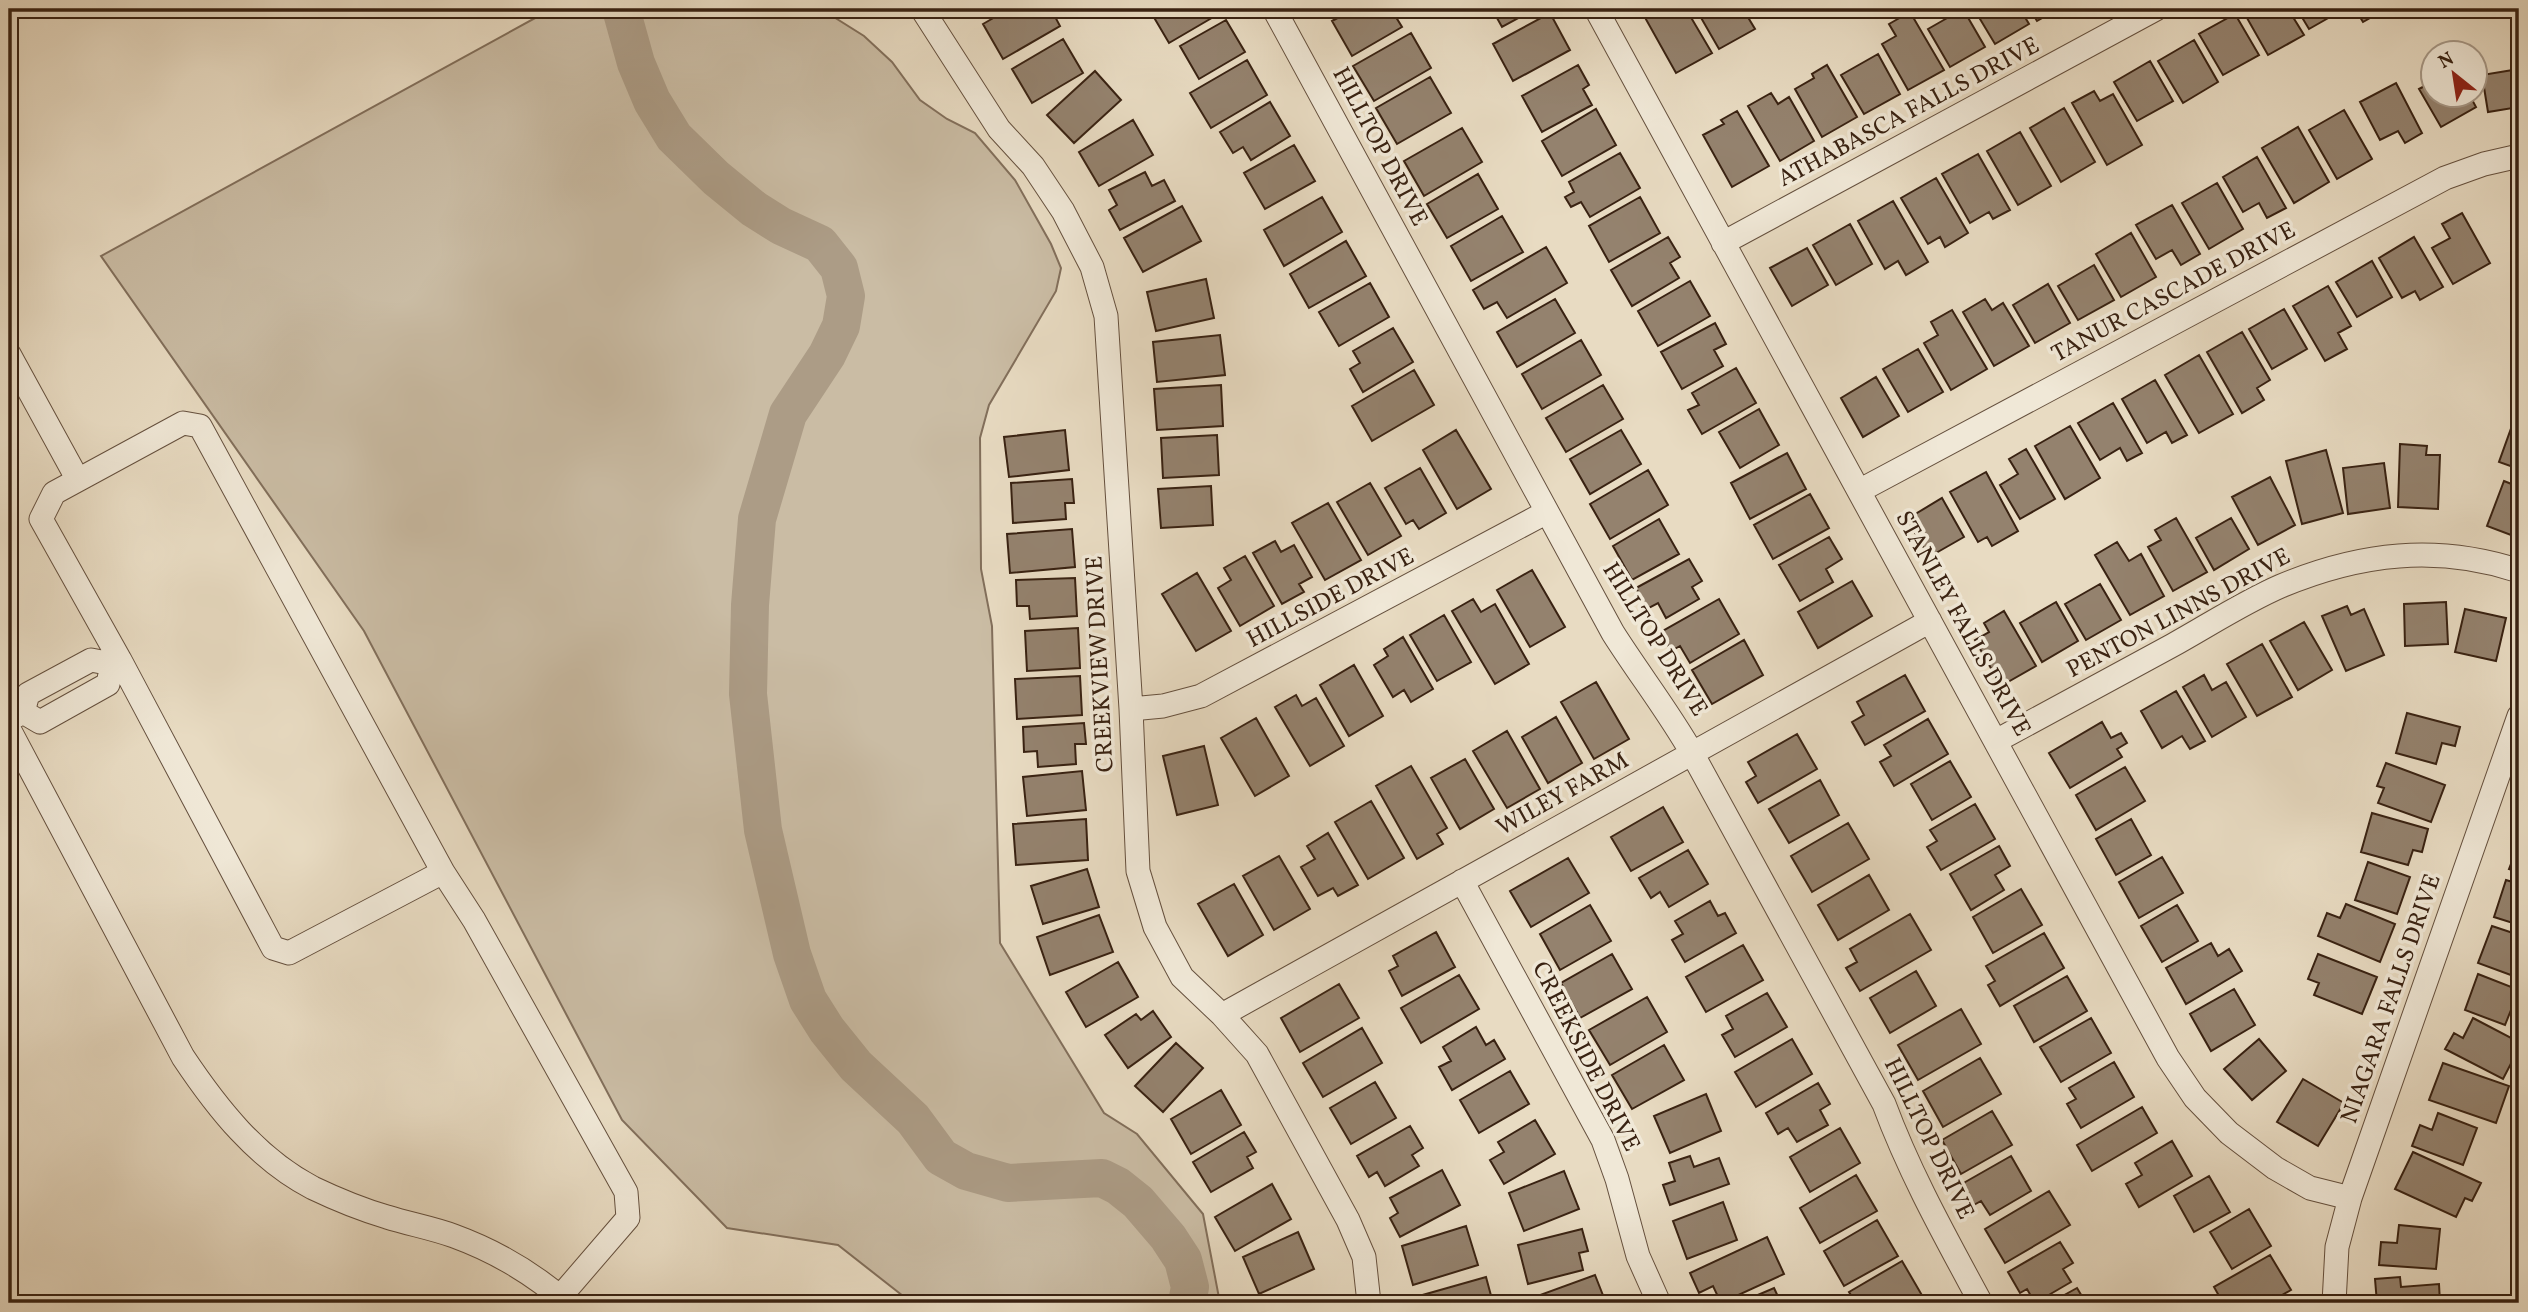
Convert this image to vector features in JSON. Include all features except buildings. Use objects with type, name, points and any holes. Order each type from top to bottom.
[{"type":"street","name":"CREEKVIEW DRIVE","points":[[922,9],[999,129],[1032,166],[1063,211],[1092,267],[1103,304],[1106,316],[1131,709],[1138,871],[1156,927],[1182,977],[1222,1015],[1257,1054],[1349,1220],[1364,1257],[1369,1303]]},
{"type":"street","name":"HILLTOP DRIVE","points":[[1275,9],[1613,634],[1674,721],[1692,752],[1884,1104],[1914,1177],[1981,1303]]},
{"type":"street","name":"STANLEY FALLS DRIVE","points":[[1596,9],[2168,1058],[2195,1098],[2229,1133],[2276,1168],[2310,1188],[2350,1198]]},
{"type":"street","name":"ATHABASCA FALLS DRIVE","points":[[1723,243],[2156,9]]},
{"type":"street","name":"TANUR CASCADE DRIVE","points":[[1859,491],[2445,178],[2484,164],[2519,156]]},
{"type":"street","points":[[9,354],[78,480]]},
{"type":"street","points":[[14,720],[183,1057],[204,1089],[252,1143],[280,1167],[313,1188],[385,1217],[453,1236],[488,1250],[526,1271],[564,1300],[628,1217],[626,1192],[474,920],[443,872],[200,426],[183,423],[54,493],[41,519],[273,948],[289,953],[443,872]]},
{"type":"street","name":"HILLSIDE DRIVE","points":[[1131,709],[1163,706],[1201,696],[1547,512]]},
{"type":"street","name":"PENTON LINNS DRIVE","points":[[1996,741],[2278,587],[2329,568],[2382,556],[2439,554],[2488,561],[2519,571]]},
{"type":"street","name":"WILEY FARM","points":[[1222,1015],[1930,621]]},
{"type":"street","points":[[14,720],[40,722],[108,684],[116,662]]},
{"type":"street","name":"NIAGARA FALLS DRIVE","points":[[2334,1303],[2337,1247],[2350,1198],[2519,716]]},
{"type":"street","name":"CREEKSIDE DRIVE","points":[[1462,881],[1602,1140],[1617,1178],[1638,1256],[1659,1303]]},
{"type":"shaded area","points":[[539,9],[821,9],[864,36],[892,62],[920,100],[947,119],[975,133],[1015,180],[1051,244],[1061,268],[1056,291],[989,405],[980,438],[981,569],[992,626],[1000,943],[1104,1113],[1137,1134],[1203,1214],[1220,1303],[912,1303],[838,1245],[727,1228],[622,1120],[364,631],[101,256],[537,17]]},
{"type":"waterway","points":[[621,9],[636,63],[652,101],[674,137],[716,178],[754,209],[781,226],[820,244],[839,268],[846,296],[841,326],[827,355],[788,414],[757,519],[750,605],[748,694],[763,830],[792,954],[808,1000],[827,1030],[856,1066],[913,1119],[941,1157],[966,1171],[1008,1183],[1102,1178],[1118,1186],[1138,1202],[1168,1237],[1183,1260],[1190,1287],[1187,1303]]}]
